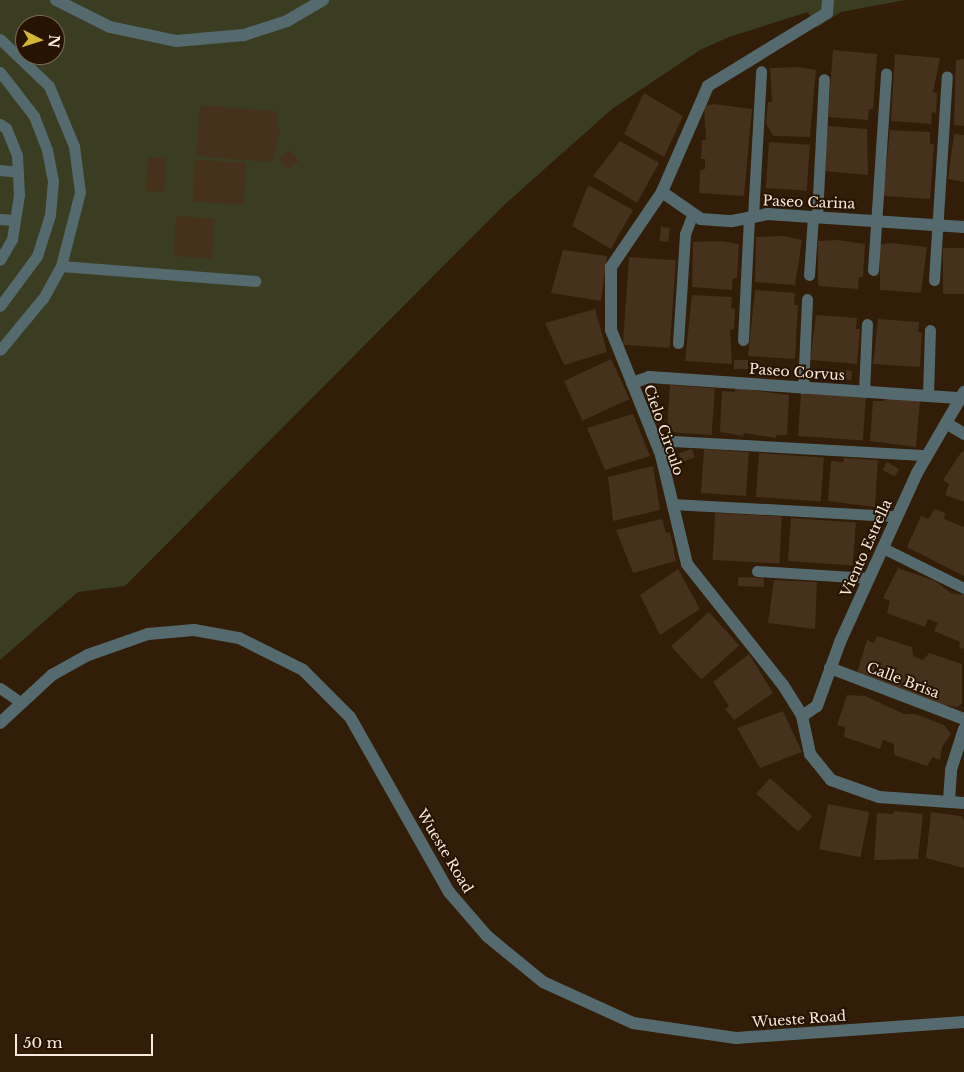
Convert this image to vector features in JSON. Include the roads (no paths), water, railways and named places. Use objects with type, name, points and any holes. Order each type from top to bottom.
[{"type":"street","points":[[56,0],[110,27],[176,41],[244,35],[287,21],[323,0]]},
{"type":"street","name":"Cielo Circulo","points":[[828,0],[827,13],[708,86],[662,192],[611,267],[611,330],[655,440],[687,564],[783,685],[802,716],[810,754],[831,780],[879,797],[949,800],[964,803]]},
{"type":"street","name":"Paseo Carina","points":[[662,192],[693,213],[709,219],[815,216],[964,228]]},
{"type":"street","name":"Paseo Corvus","points":[[632,383],[649,377],[928,396],[962,395]]},
{"type":"street","name":"Viento Estrella","points":[[802,716],[817,706],[830,668],[897,516],[927,455],[962,395]]},
{"type":"street","points":[[946,423],[964,434]]},
{"type":"street","name":"Wueste Road","points":[[0,722],[52,675],[88,655],[148,634],[194,630],[239,638],[303,670],[350,717],[449,892],[487,936],[543,982],[633,1023],[736,1038],[964,1022]]},
{"type":"street","name":"Calle Brisa","points":[[830,668],[964,719]]},
{"type":"street","points":[[949,800],[951,770],[964,729]]},
{"type":"lane","points":[[0,39],[49,86],[74,146],[80,192],[61,266],[43,298],[0,350]]},
{"type":"lane","points":[[743,340],[762,71]]},
{"type":"lane","points":[[0,72],[34,116],[47,150],[52,181],[50,215],[37,256],[0,306]]},
{"type":"lane","points":[[873,270],[886,73]]},
{"type":"lane","points":[[934,280],[947,76]]},
{"type":"lane","points":[[809,275],[824,79]]},
{"type":"lane","points":[[0,124],[6,128],[17,156],[18,172],[12,239],[0,260]]},
{"type":"lane","points":[[0,170],[18,172]]},
{"type":"lane","points":[[678,343],[685,234],[693,213]]},
{"type":"lane","points":[[0,219],[15,220]]},
{"type":"lane","points":[[61,266],[255,281]]},
{"type":"lane","points":[[802,388],[807,299]]},
{"type":"lane","points":[[864,392],[867,324]]},
{"type":"lane","points":[[928,396],[930,330]]},
{"type":"lane","points":[[655,440],[927,455]]},
{"type":"lane","points":[[672,504],[897,516]]},
{"type":"lane","points":[[883,548],[964,588]]},
{"type":"lane","points":[[757,571],[869,578]]},
{"type":"lane","points":[[0,688],[20,702]]}]
